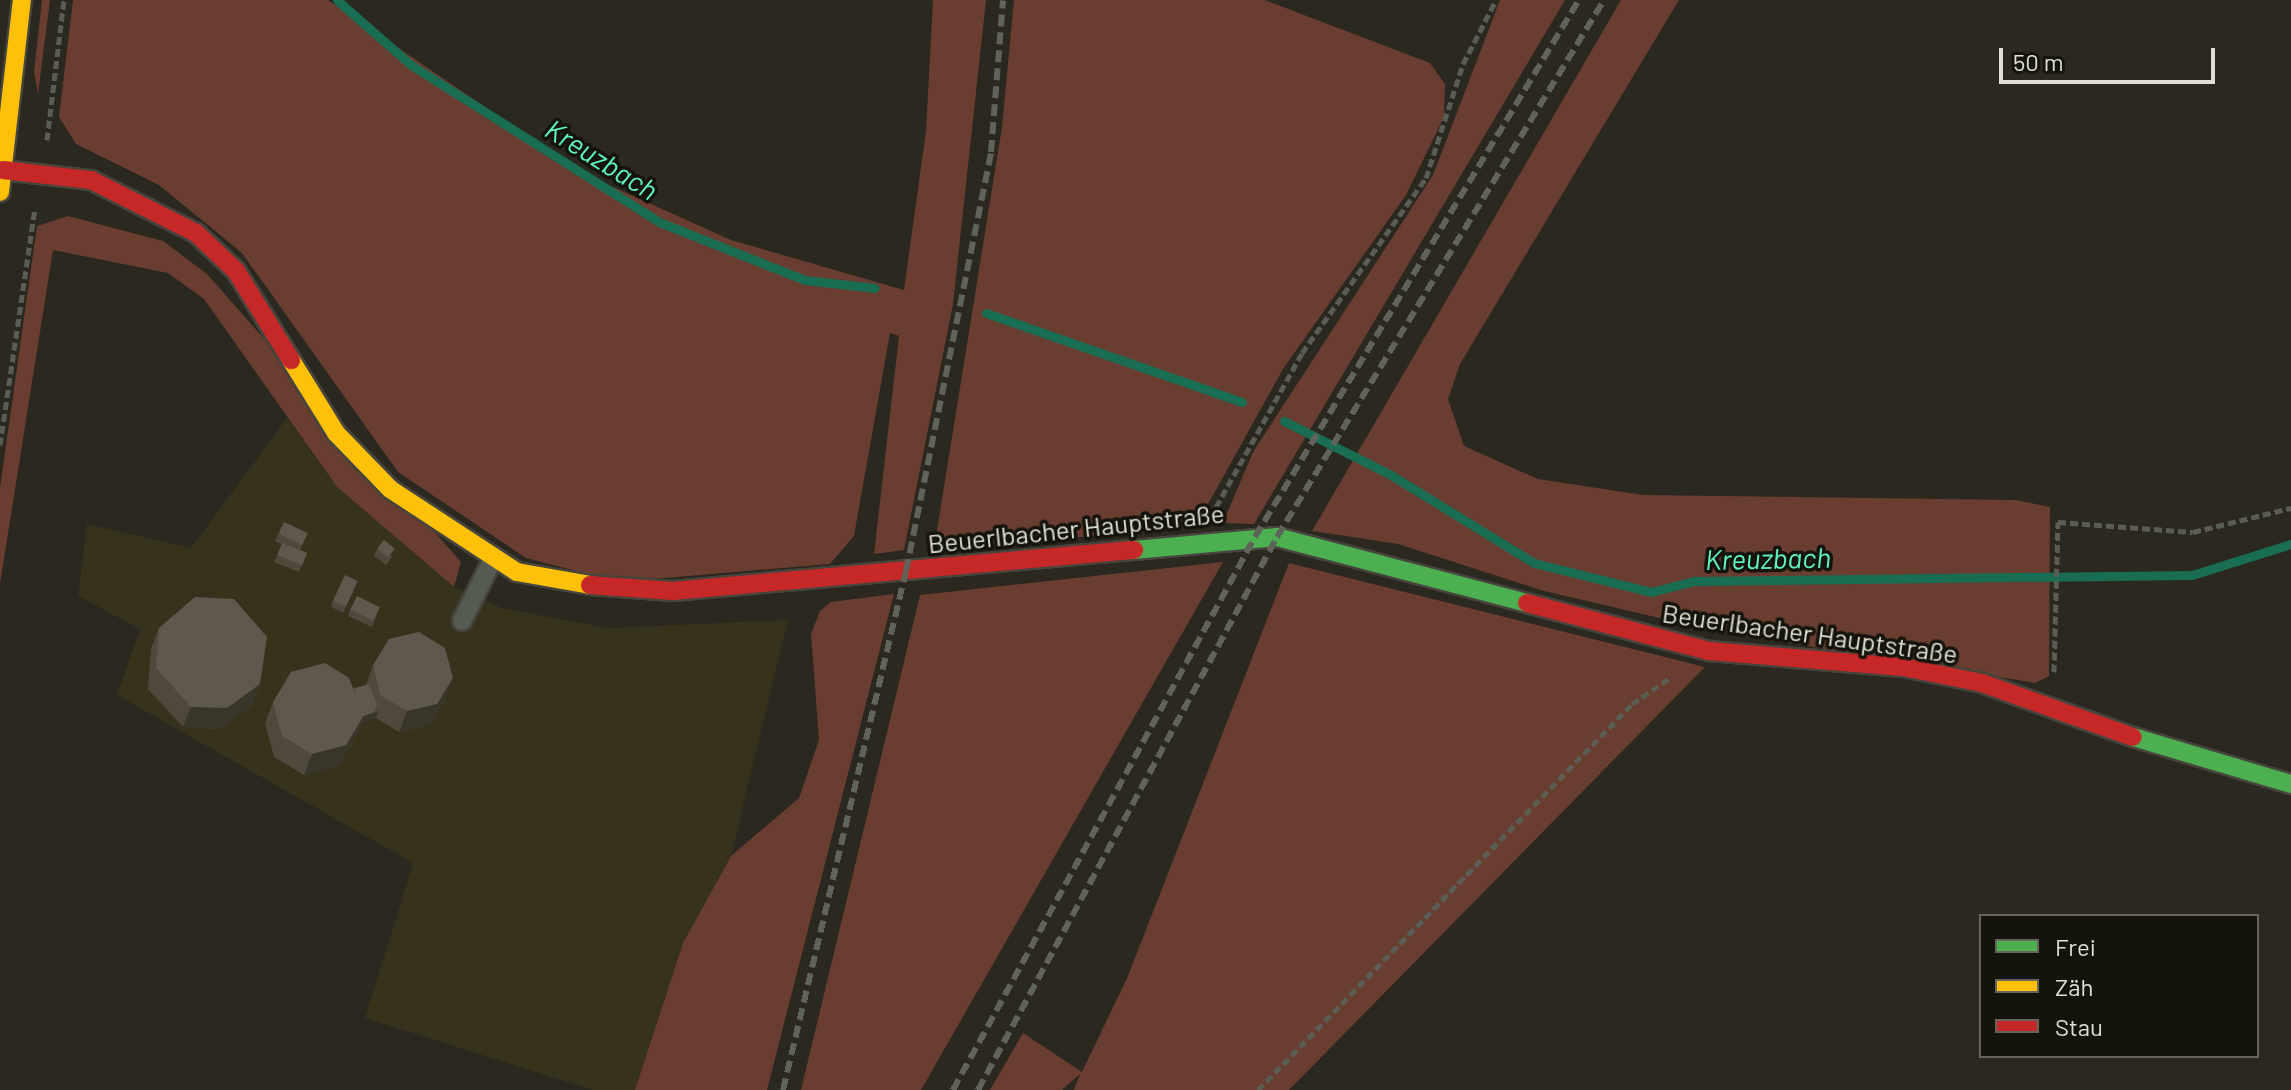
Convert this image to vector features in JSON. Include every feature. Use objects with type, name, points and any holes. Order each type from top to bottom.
[{"type":"street","points":[[0,192],[22,0]]},
{"type":"street","name":"Beuerlbacher Hauptstraße","points":[[2,170],[43,172],[91,180],[196,233],[236,271],[336,433],[390,489],[493,559],[559,583],[673,591],[1200,540],[1277,537],[1351,552],[1709,651],[1903,667],[2046,702],[2171,751],[2291,784]]},
{"type":"lane","points":[[462,621],[493,559]]},
{"type":"path","points":[[0,445],[43,172],[64,0]]},
{"type":"path","points":[[1200,540],[1302,353],[1426,178],[1463,64],[1496,0]]},
{"type":"path","points":[[2046,702],[2056,611],[2058,522],[2193,532],[2291,508]]},
{"type":"path","points":[[1258,1090],[1632,704],[1709,651]]},
{"type":"shaded area","points":[[42,0],[50,0],[38,94],[34,72]]},
{"type":"shaded area","points":[[73,0],[328,0],[582,173],[731,240],[904,290],[926,131],[933,0],[986,0],[953,304],[904,550],[874,554],[899,336],[890,333],[854,536],[830,564],[618,582],[526,558],[398,472],[242,253],[159,185],[76,144],[59,117]]},
{"type":"shaded area","points":[[1014,0],[1265,0],[1430,63],[1445,84],[1444,117],[1406,195],[1283,369],[1201,517],[1178,529],[934,549],[1002,127]]},
{"type":"shaded area","points":[[1500,0],[1565,0],[1254,524],[1223,523],[1253,452],[1433,175]]},
{"type":"shaded area","points":[[1621,0],[1679,0],[1460,364],[1448,399],[1464,446],[1538,479],[1643,495],[2016,500],[2050,507],[2049,676],[2035,683],[1715,631],[1544,591],[1398,544],[1312,531]]},
{"type":"shaded area","points":[[68,216],[163,241],[207,274],[461,562],[454,587],[337,487],[204,299],[168,273],[53,250],[0,584],[0,488],[37,226]]},
{"type":"shaded area","points":[[287,418],[337,487],[454,587],[502,608],[608,628],[788,620],[731,856],[683,943],[635,1090],[593,1090],[365,1018],[413,863],[117,695],[140,629],[78,596],[87,524],[191,548]]},
{"type":"shaded area","points":[[1223,562],[921,1090],[801,1090],[920,595]]},
{"type":"shaded area","points":[[1289,563],[1705,667],[1289,1090],[1074,1090],[1080,1074],[1062,1090],[990,1090],[1023,1033],[1082,1072],[1128,976]]},
{"type":"shaded area","points":[[894,594],[767,1090],[635,1090],[683,943],[731,856],[799,798],[819,740],[811,634],[820,611],[831,602]]},
{"type":"building","points":[[284,522],[308,533],[302,545],[279,534]]},
{"type":"building","points":[[384,540],[395,549],[388,557],[377,549]]},
{"type":"building","points":[[282,543],[307,553],[302,565],[277,555]]},
{"type":"building","points":[[345,575],[358,581],[346,606],[333,600]]},
{"type":"building","points":[[357,596],[379,607],[373,620],[350,609]]},
{"type":"building","points":[[195,597],[234,599],[267,637],[260,684],[227,708],[191,707],[156,668],[159,628]]},
{"type":"building","points":[[419,632],[445,648],[453,678],[437,704],[407,711],[380,695],[373,665],[389,639]]},
{"type":"building","points":[[325,663],[349,678],[364,715],[346,745],[312,754],[282,736],[273,702],[291,672]]},
{"type":"building","points":[[369,684],[377,705],[374,712],[363,716],[354,689]]},
{"type":"waterway","name":"Kreuzbach","points":[[337,0],[411,65],[659,222],[805,280],[875,288]]},
{"type":"waterway","name":"Kreuzbach","points":[[986,313],[1242,402]]},
{"type":"waterway","name":"Kreuzbach","points":[[1284,421],[1391,475],[1534,563],[1651,592],[1694,581],[2192,575],[2291,544]]},
{"type":"railway","points":[[783,1090],[906,571],[991,152],[1003,0]]},
{"type":"railway","points":[[953,1090],[1255,537],[1579,0]]},
{"type":"railway","points":[[978,1090],[1277,537],[1604,0]]},
{"type":"traffic: fast","points":[[1134,550],[1277,537],[1527,603]]},
{"type":"traffic: fast","points":[[2133,737],[2291,784]]},
{"type":"traffic: slow","points":[[0,192],[22,0]]},
{"type":"traffic: slow","points":[[291,360],[336,433],[390,489],[517,572],[590,585]]},
{"type":"traffic: jam","points":[[3,170],[91,180],[196,233],[236,271],[291,360]]},
{"type":"traffic: jam","points":[[590,585],[673,591],[1134,550]]},
{"type":"traffic: jam","points":[[1527,603],[1709,651],[1903,667],[1982,683],[2133,737]]}]
